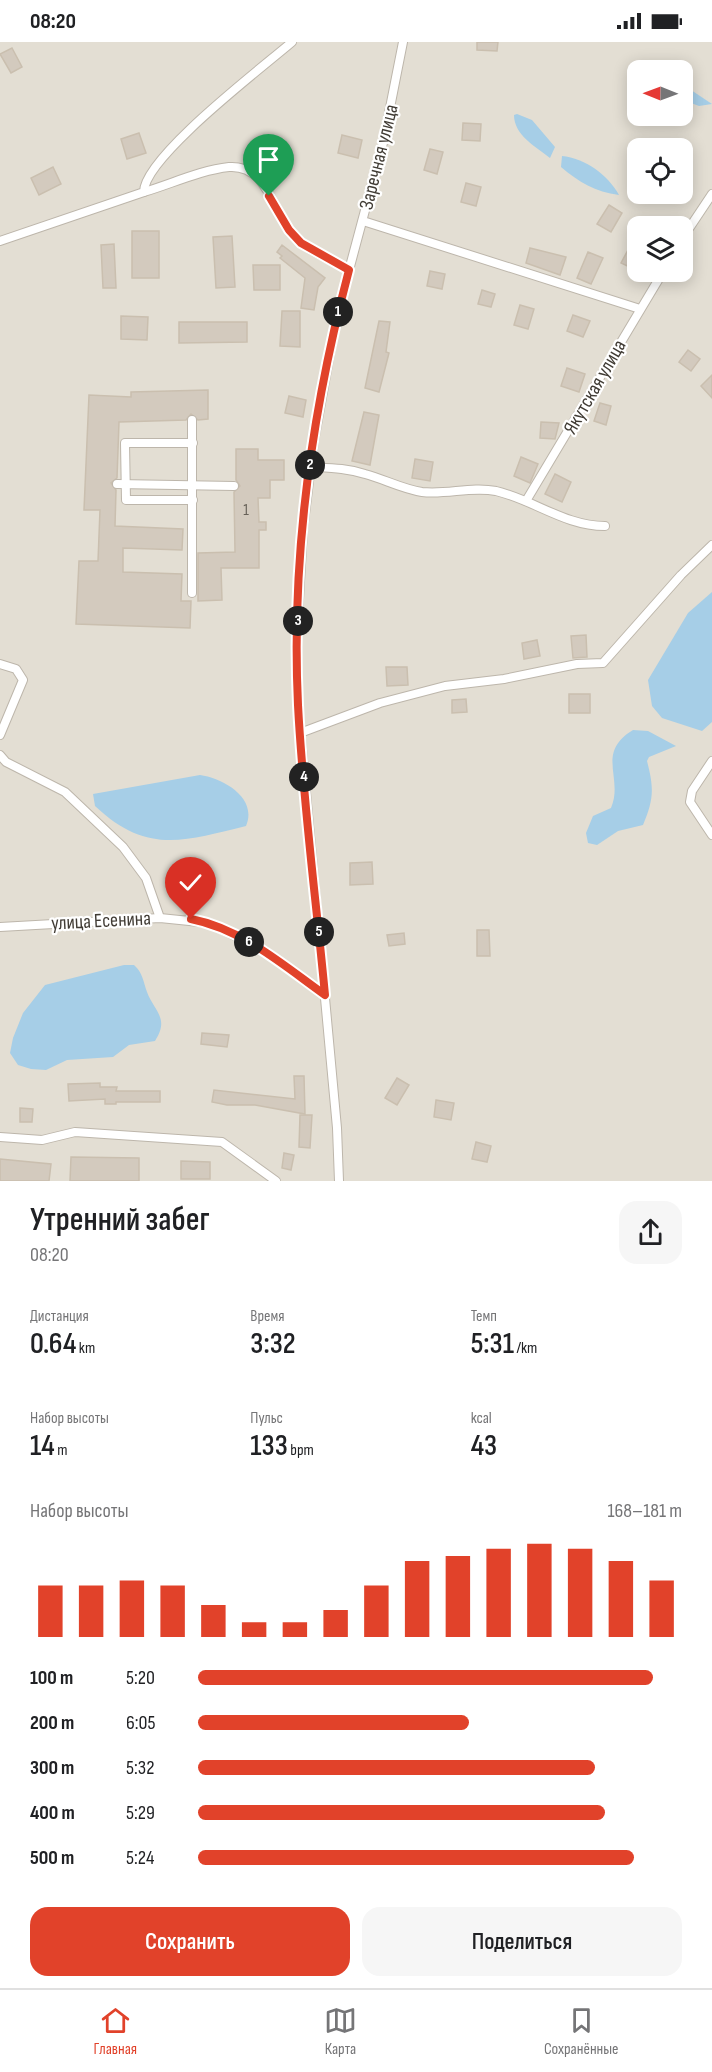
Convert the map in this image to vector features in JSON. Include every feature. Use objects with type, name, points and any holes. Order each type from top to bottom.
[{"type":"street","points":[[144,192],[144,183],[175,142],[292,42]]},
{"type":"street","name":"Заречная улица","points":[[339,1181],[325,995],[300,733],[297,633],[303,530],[310,467],[326,370],[392,104],[402,42]]},
{"type":"street","points":[[0,241],[144,192],[229,167],[246,169],[258,176],[289,230],[301,243],[349,270]]},
{"type":"street","points":[[693,222],[712,194]]},
{"type":"street","points":[[363,221],[640,309]]},
{"type":"street","name":"Якутская улица","points":[[526,501],[657,282]]},
{"type":"street","points":[[192,420],[192,594]]},
{"type":"street","points":[[193,443],[126,444],[121,484],[126,500],[193,500]]},
{"type":"street","points":[[310,467],[337,468],[365,474],[418,491],[480,489],[526,501],[567,520],[588,526],[605,526]]},
{"type":"street","points":[[121,484],[234,486]]},
{"type":"street","points":[[300,733],[380,703],[445,686],[504,679],[577,664],[603,663],[681,574],[712,544]]},
{"type":"street","points":[[0,664],[16,669],[23,680],[0,735]]},
{"type":"street","points":[[2,760],[65,792],[123,847],[146,878],[160,918]]},
{"type":"street","points":[[712,761],[692,791],[690,802],[712,835]]},
{"type":"street","name":"улица Есенина","points":[[0,927],[160,918],[200,921],[229,931],[265,951],[325,995]]},
{"type":"street","points":[[0,1137],[42,1140],[75,1132],[222,1142],[276,1181]]},
{"type":"shaded area","points":[[0,42],[712,42],[712,1181],[0,1181]]},
{"type":"water","points":[[693,91],[712,104],[699,106],[693,104]]},
{"type":"water","points":[[514,115],[532,120],[555,147],[550,158],[521,134],[515,122]]},
{"type":"water","points":[[562,156],[579,160],[595,169],[609,181],[619,195],[595,189],[574,177],[561,167]]},
{"type":"water","points":[[712,592],[712,722],[702,731],[662,718],[652,706],[648,680],[688,613]]},
{"type":"water","points":[[633,730],[648,731],[676,746],[649,757],[647,761],[652,793],[643,825],[618,831],[597,845],[588,843],[586,833],[593,816],[611,808],[615,786],[613,757],[615,748]]},
{"type":"water","points":[[200,775],[219,780],[243,798],[248,816],[246,826],[185,839],[149,838],[114,822],[95,806],[93,794]]},
{"type":"water","points":[[124,965],[134,965],[139,971],[159,1015],[161,1026],[155,1041],[129,1045],[113,1057],[67,1060],[46,1070],[18,1065],[10,1053],[13,1038],[23,1013],[45,985]]},
{"type":"building","points":[[477,42],[498,42],[497,51],[477,50]]},
{"type":"building","points":[[12,48],[22,67],[11,73],[0,54]]},
{"type":"building","points":[[463,123],[481,124],[480,141],[462,140]]},
{"type":"building","points":[[139,133],[146,153],[127,159],[121,139]]},
{"type":"building","points":[[342,135],[362,140],[358,158],[338,153]]},
{"type":"building","points":[[430,149],[443,152],[437,174],[424,170]]},
{"type":"building","points":[[53,167],[61,184],[39,195],[31,178]]},
{"type":"building","points":[[466,183],[481,187],[476,206],[461,202]]},
{"type":"building","points":[[609,205],[622,213],[611,232],[597,224]]},
{"type":"building","points":[[132,231],[159,231],[159,278],[132,278]]},
{"type":"building","points":[[232,236],[235,287],[216,288],[213,237]]},
{"type":"building","points":[[114,244],[116,288],[103,288],[101,245]]},
{"type":"building","points":[[282,245],[325,278],[318,287],[314,310],[301,308],[305,278],[280,258],[282,256],[277,252]]},
{"type":"building","points":[[530,248],[566,257],[560,275],[526,263]]},
{"type":"building","points":[[588,252],[603,258],[591,284],[577,278]]},
{"type":"building","points":[[627,252],[627,266],[621,263]]},
{"type":"building","points":[[253,265],[280,265],[280,290],[254,290]]},
{"type":"building","points":[[430,271],[445,274],[442,289],[427,286]]},
{"type":"building","points":[[482,290],[495,294],[491,307],[478,304]]},
{"type":"building","points":[[520,305],[534,309],[528,329],[514,325]]},
{"type":"building","points":[[282,311],[300,311],[300,347],[280,346]]},
{"type":"building","points":[[573,315],[590,321],[583,337],[567,331]]},
{"type":"building","points":[[121,316],[148,317],[147,340],[121,339]]},
{"type":"building","points":[[379,321],[390,322],[386,352],[389,353],[379,392],[365,388]]},
{"type":"building","points":[[179,322],[247,322],[247,342],[179,343]]},
{"type":"building","points":[[688,350],[700,359],[691,371],[679,362]]},
{"type":"building","points":[[567,368],[585,374],[579,392],[561,386]]},
{"type":"building","points":[[712,375],[712,398],[701,386]]},
{"type":"building","points":[[208,390],[208,419],[198,420],[191,414],[186,420],[119,422],[117,478],[111,483],[116,490],[115,526],[183,529],[182,550],[123,548],[123,572],[182,574],[181,601],[191,601],[190,628],[76,624],[79,561],[98,561],[100,510],[84,510],[89,395],[131,397],[131,392]]},
{"type":"building","points":[[289,396],[306,400],[303,417],[285,413]]},
{"type":"building","points":[[600,403],[611,406],[606,425],[594,421]]},
{"type":"building","points":[[364,412],[379,415],[370,465],[352,461]]},
{"type":"building","points":[[541,422],[559,423],[555,439],[540,438]]},
{"type":"building","points":[[236,449],[258,449],[258,460],[284,460],[284,480],[270,480],[270,498],[258,498],[259,522],[266,522],[266,530],[259,530],[259,568],[221,568],[222,600],[198,601],[198,553],[235,552],[234,492],[240,486],[236,480]]},
{"type":"building","points":[[521,457],[538,464],[530,483],[514,476]]},
{"type":"building","points":[[415,459],[433,462],[430,481],[412,478]]},
{"type":"building","points":[[555,474],[571,482],[562,502],[545,494]]},
{"type":"building","points":[[586,635],[587,657],[573,658],[571,636]]},
{"type":"building","points":[[537,640],[540,656],[524,659],[522,643]]},
{"type":"building","points":[[386,667],[407,667],[408,685],[387,686]]},
{"type":"building","points":[[569,694],[590,694],[590,713],[569,713]]},
{"type":"building","points":[[466,699],[467,712],[452,713],[452,700]]},
{"type":"building","points":[[372,862],[373,884],[350,885],[350,863]]},
{"type":"building","points":[[477,930],[489,930],[490,956],[477,956]]},
{"type":"building","points":[[404,933],[405,944],[389,946],[387,935]]},
{"type":"building","points":[[202,1033],[229,1035],[227,1047],[201,1044]]},
{"type":"building","points":[[294,1076],[304,1076],[305,1114],[255,1105],[227,1105],[212,1102],[214,1090],[295,1099]]},
{"type":"building","points":[[397,1078],[409,1085],[397,1105],[385,1098]]},
{"type":"building","points":[[100,1083],[100,1087],[117,1087],[116,1091],[160,1091],[160,1102],[105,1104],[105,1099],[69,1101],[68,1084]]},
{"type":"building","points":[[436,1100],[454,1103],[451,1120],[434,1117]]},
{"type":"building","points":[[20,1108],[33,1109],[32,1122],[20,1122]]},
{"type":"building","points":[[300,1115],[312,1115],[310,1148],[299,1147]]},
{"type":"building","points":[[476,1142],[491,1146],[487,1162],[472,1159]]},
{"type":"building","points":[[284,1153],[294,1155],[291,1170],[282,1168]]},
{"type":"building","points":[[71,1157],[139,1158],[139,1181],[70,1181]]},
{"type":"building","points":[[0,1159],[51,1164],[49,1181],[0,1181]]},
{"type":"building","points":[[181,1161],[210,1162],[210,1179],[181,1179]]},
{"type":"route","points":[[191,919],[229,931],[265,951],[325,995],[298,706],[297,633],[303,530],[314,441],[337,315],[349,270],[301,243],[289,230],[269,196]]}]
